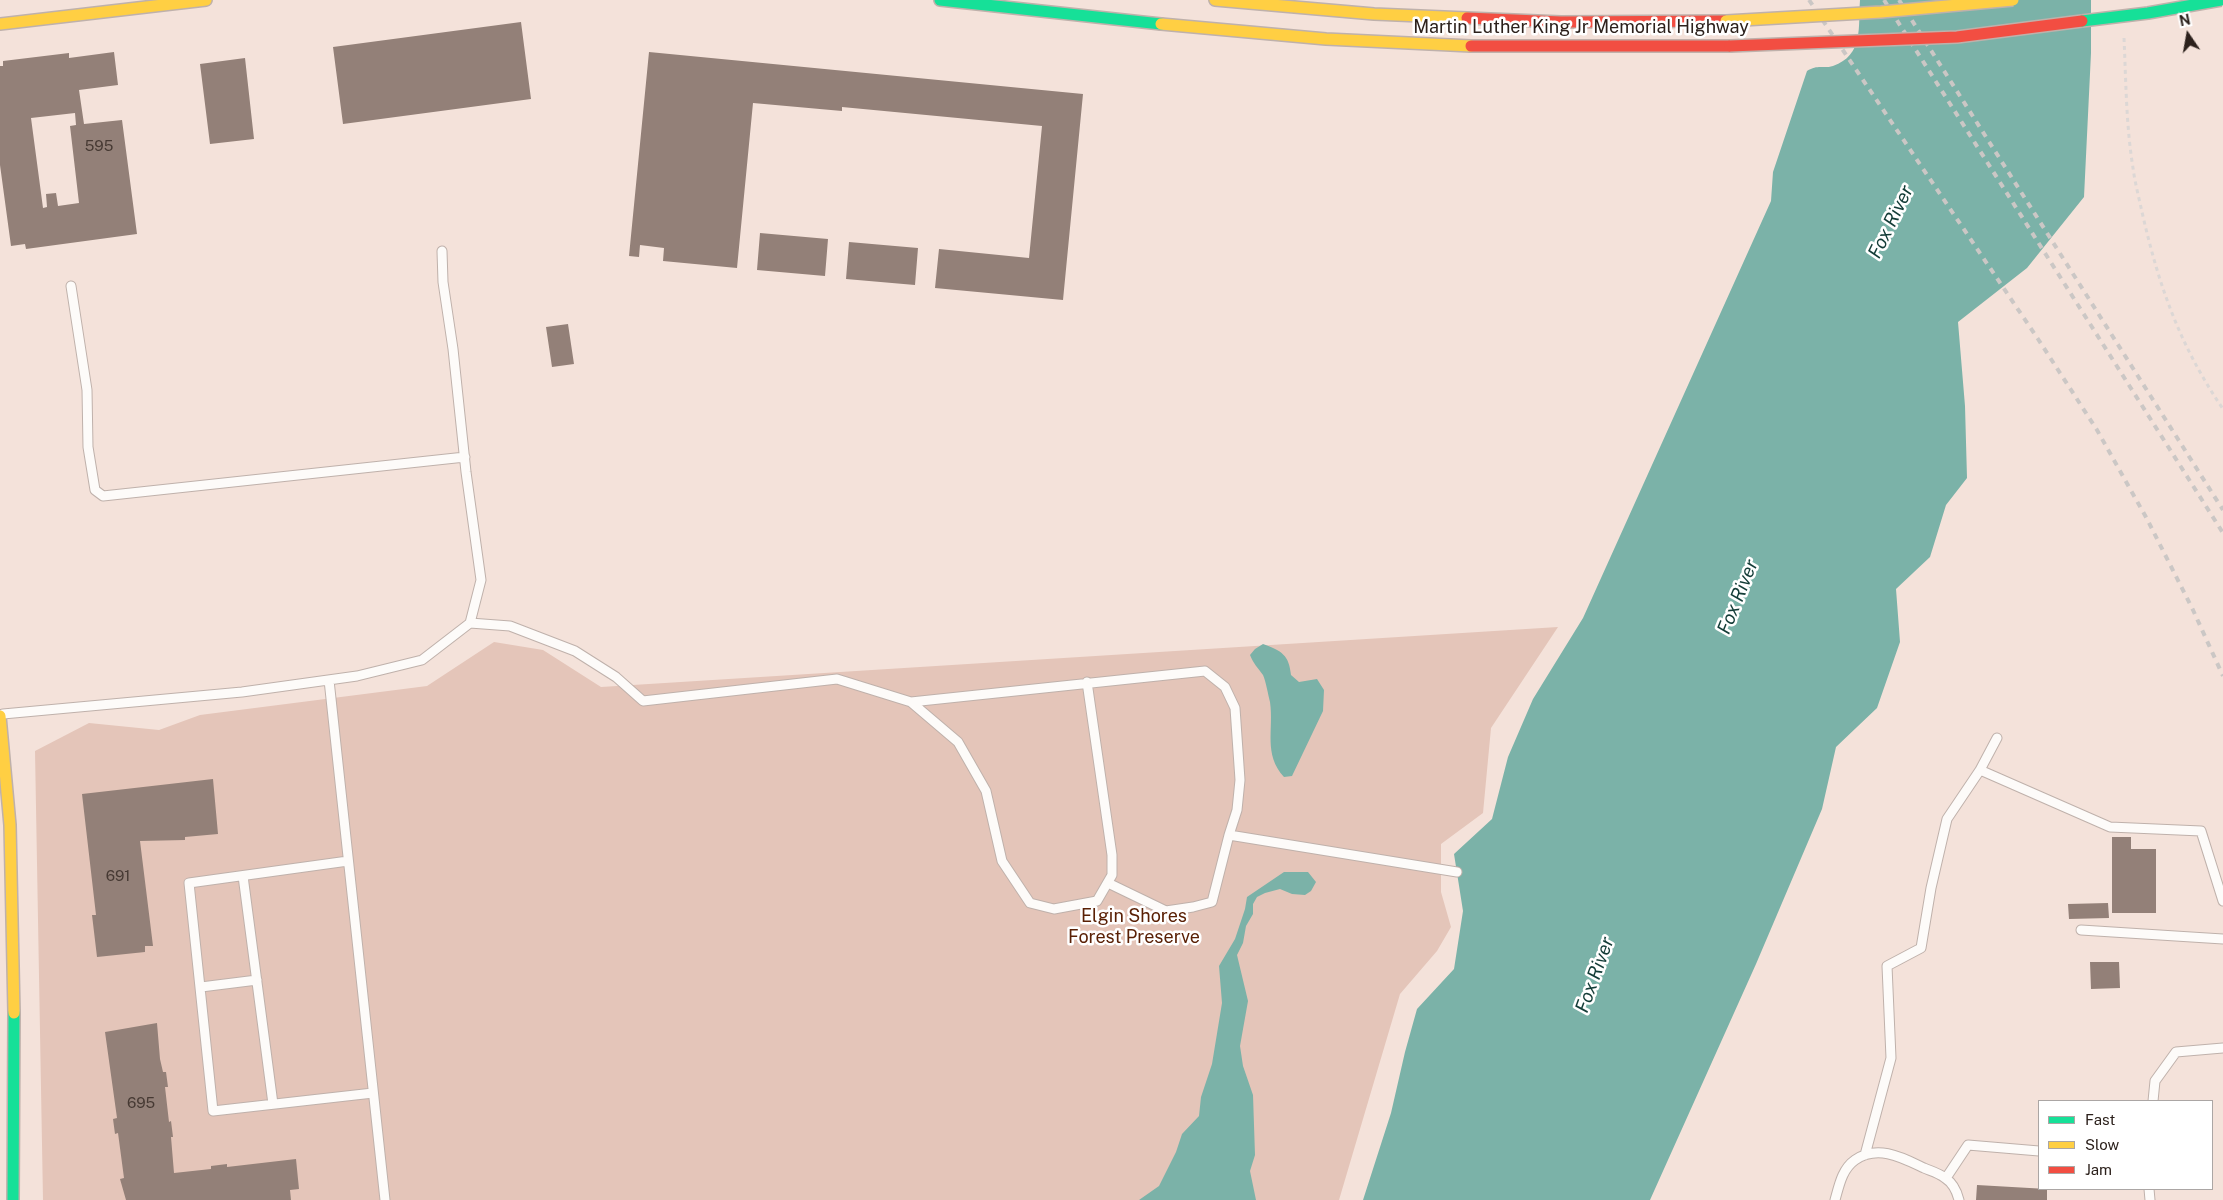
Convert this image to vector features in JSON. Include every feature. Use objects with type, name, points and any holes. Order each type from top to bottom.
[{"type":"main road","points":[[0,24],[206,0]]},
{"type":"main road","name":"Martin Luther King Jr Memorial Highway","points":[[940,0],[1256,34],[1455,46],[1730,46],[1957,37],[2148,12],[2221,0]]},
{"type":"main road","name":"Martin Luther King Jr Memorial Highway","points":[[1215,0],[1374,14],[1542,21],[1726,21],[1881,12],[2013,0]]},
{"type":"main road","points":[[0,715],[10,825],[15,1067],[13,1200]]},
{"type":"lane","points":[[0,715],[242,692],[357,676],[422,660],[470,622],[481,580],[453,348],[443,282],[442,251]]},
{"type":"lane","points":[[71,286],[87,390],[88,447],[95,490],[102,496],[465,457]]},
{"type":"lane","points":[[470,622],[510,626],[575,651],[616,677],[644,701],[837,679],[911,702],[958,742],[986,791],[1002,861],[1030,903],[1054,909],[1096,901],[1112,875],[1112,855],[1087,682]]},
{"type":"lane","points":[[911,702],[1205,671],[1225,687],[1235,708],[1240,780],[1236,810],[1212,902],[1166,912],[1108,883]]},
{"type":"lane","points":[[329,680],[384,1200]]},
{"type":"lane","points":[[1865,1155],[1891,1058],[1888,966],[1920,948],[1931,888],[1947,819],[1980,770],[1997,738]]},
{"type":"lane","points":[[1980,770],[2110,828],[2202,831],[2223,902]]},
{"type":"lane","points":[[1229,835],[1457,872]]},
{"type":"lane","points":[[348,861],[189,883],[214,1111],[373,1093]]},
{"type":"lane","points":[[243,876],[273,1104]]},
{"type":"lane","points":[[2081,930],[2223,939]]},
{"type":"lane","points":[[201,988],[257,980]]},
{"type":"lane","points":[[2153,1100],[2155,1081],[2176,1052],[2223,1048]]},
{"type":"lane","points":[[1946,1178],[1968,1145],[2038,1151]]},
{"type":"lane","points":[[1835,1200],[1842,1177],[1848,1166],[1865,1155],[1879,1152],[1900,1156],[1946,1178],[1956,1190],[1959,1200]]},
{"type":"path","points":[[2124,36],[2126,91],[2133,168],[2148,240],[2162,289],[2180,337],[2223,409]]},
{"type":"green space","name":"Elgin Shores Forest Preserve","points":[[1558,627],[1491,728],[1483,813],[1441,844],[1441,892],[1451,927],[1437,951],[1400,994],[1339,1200],[43,1200],[35,751],[89,723],[159,730],[200,715],[427,686],[494,642],[543,650],[601,687]]},
{"type":"water","name":"Fox River","points":[[1860,0],[2091,0],[2091,53],[2084,197],[2027,268],[1958,322],[1965,406],[1967,478],[1946,505],[1930,557],[1896,589],[1900,642],[1877,708],[1836,747],[1822,809],[1756,964],[1650,1200],[1363,1200],[1391,1113],[1417,1009],[1454,969],[1463,911],[1454,854],[1492,819],[1508,757],[1533,699],[1583,618],[1771,201],[1773,172],[1807,71],[1814,68],[1833,66],[1850,55],[1855,47],[1859,30]]},
{"type":"water","points":[[1263,644],[1280,652],[1286,658],[1291,675],[1299,682],[1317,679],[1324,690],[1323,711],[1292,776],[1284,777],[1271,751],[1270,702],[1263,675],[1250,655]]},
{"type":"water","points":[[1284,872],[1308,872],[1316,882],[1311,891],[1305,895],[1292,894],[1280,889],[1257,897],[1253,904],[1253,914],[1246,926],[1243,943],[1237,955],[1248,1001],[1240,1046],[1243,1066],[1253,1095],[1255,1155],[1250,1171],[1256,1200],[1139,1200],[1159,1186],[1176,1152],[1182,1134],[1199,1116],[1201,1097],[1212,1064],[1222,1003],[1219,966],[1235,939],[1247,897]]},
{"type":"building","points":[[521,22],[531,99],[343,124],[333,47]]},
{"type":"building","points":[[114,52],[118,85],[79,90],[84,124],[122,120],[137,234],[26,249],[25,244],[11,246],[0,165],[0,66],[3,66],[3,61],[69,53],[69,58]],"holes":[[[75,113],[76,125],[70,126],[79,203],[58,206],[56,193],[46,194],[47,207],[43,208],[31,118]]]},
{"type":"building","points":[[649,52],[1083,94],[1063,300],[935,288],[939,249],[1029,258],[1042,126],[842,107],[842,111],[753,103],[737,268],[663,261],[664,248],[640,245],[639,257],[629,256]]},
{"type":"building","points":[[245,58],[254,139],[210,144],[200,64]]},
{"type":"building","points":[[760,233],[828,239],[825,276],[757,270]]},
{"type":"building","points":[[849,242],[918,248],[915,285],[846,279]]},
{"type":"building","points":[[568,324],[574,364],[552,367],[546,327]]},
{"type":"building","points":[[213,779],[218,834],[185,837],[185,840],[140,841],[153,946],[145,946],[145,952],[97,957],[92,915],[96,915],[82,794]]},
{"type":"building","points":[[2112,837],[2131,837],[2131,849],[2156,849],[2156,913],[2112,913]]},
{"type":"building","points":[[2108,903],[2109,918],[2069,919],[2068,904]]},
{"type":"building","points":[[2090,962],[2119,962],[2120,988],[2091,989]]},
{"type":"building","points":[[157,1023],[160,1059],[163,1072],[166,1072],[168,1087],[165,1087],[169,1122],[171,1121],[173,1137],[171,1137],[174,1173],[211,1169],[211,1166],[227,1164],[227,1167],[296,1159],[299,1189],[290,1190],[291,1200],[126,1200],[120,1179],[124,1178],[118,1133],[115,1134],[113,1119],[117,1118],[105,1032]]},
{"type":"building","points":[[1977,1185],[2047,1190],[2047,1200],[1976,1200]]},
{"type":"railway","points":[[1809,0],[2038,339],[2097,430],[2147,519],[2193,610],[2223,676]]},
{"type":"railway","points":[[1884,0],[2223,533]]},
{"type":"railway","points":[[1899,0],[2223,510]]},
{"type":"traffic: fast","points":[[940,0],[1161,24]]},
{"type":"traffic: fast","points":[[2082,21],[2148,13],[2221,0]]},
{"type":"traffic: fast","points":[[13,1200],[14,1013]]},
{"type":"traffic: slow","points":[[0,24],[206,0]]},
{"type":"traffic: slow","points":[[1215,0],[1374,14],[1467,18]]},
{"type":"traffic: slow","points":[[1726,21],[1881,12],[2013,0]]},
{"type":"traffic: slow","points":[[1161,24],[1326,39],[1471,46]]},
{"type":"traffic: slow","points":[[0,716],[10,825],[14,1013]]},
{"type":"traffic: jam","points":[[1467,18],[1561,22],[1726,21]]},
{"type":"traffic: jam","points":[[1730,46],[1957,37],[2082,21]]},
{"type":"traffic: jam","points":[[1471,46],[1730,46]]}]
